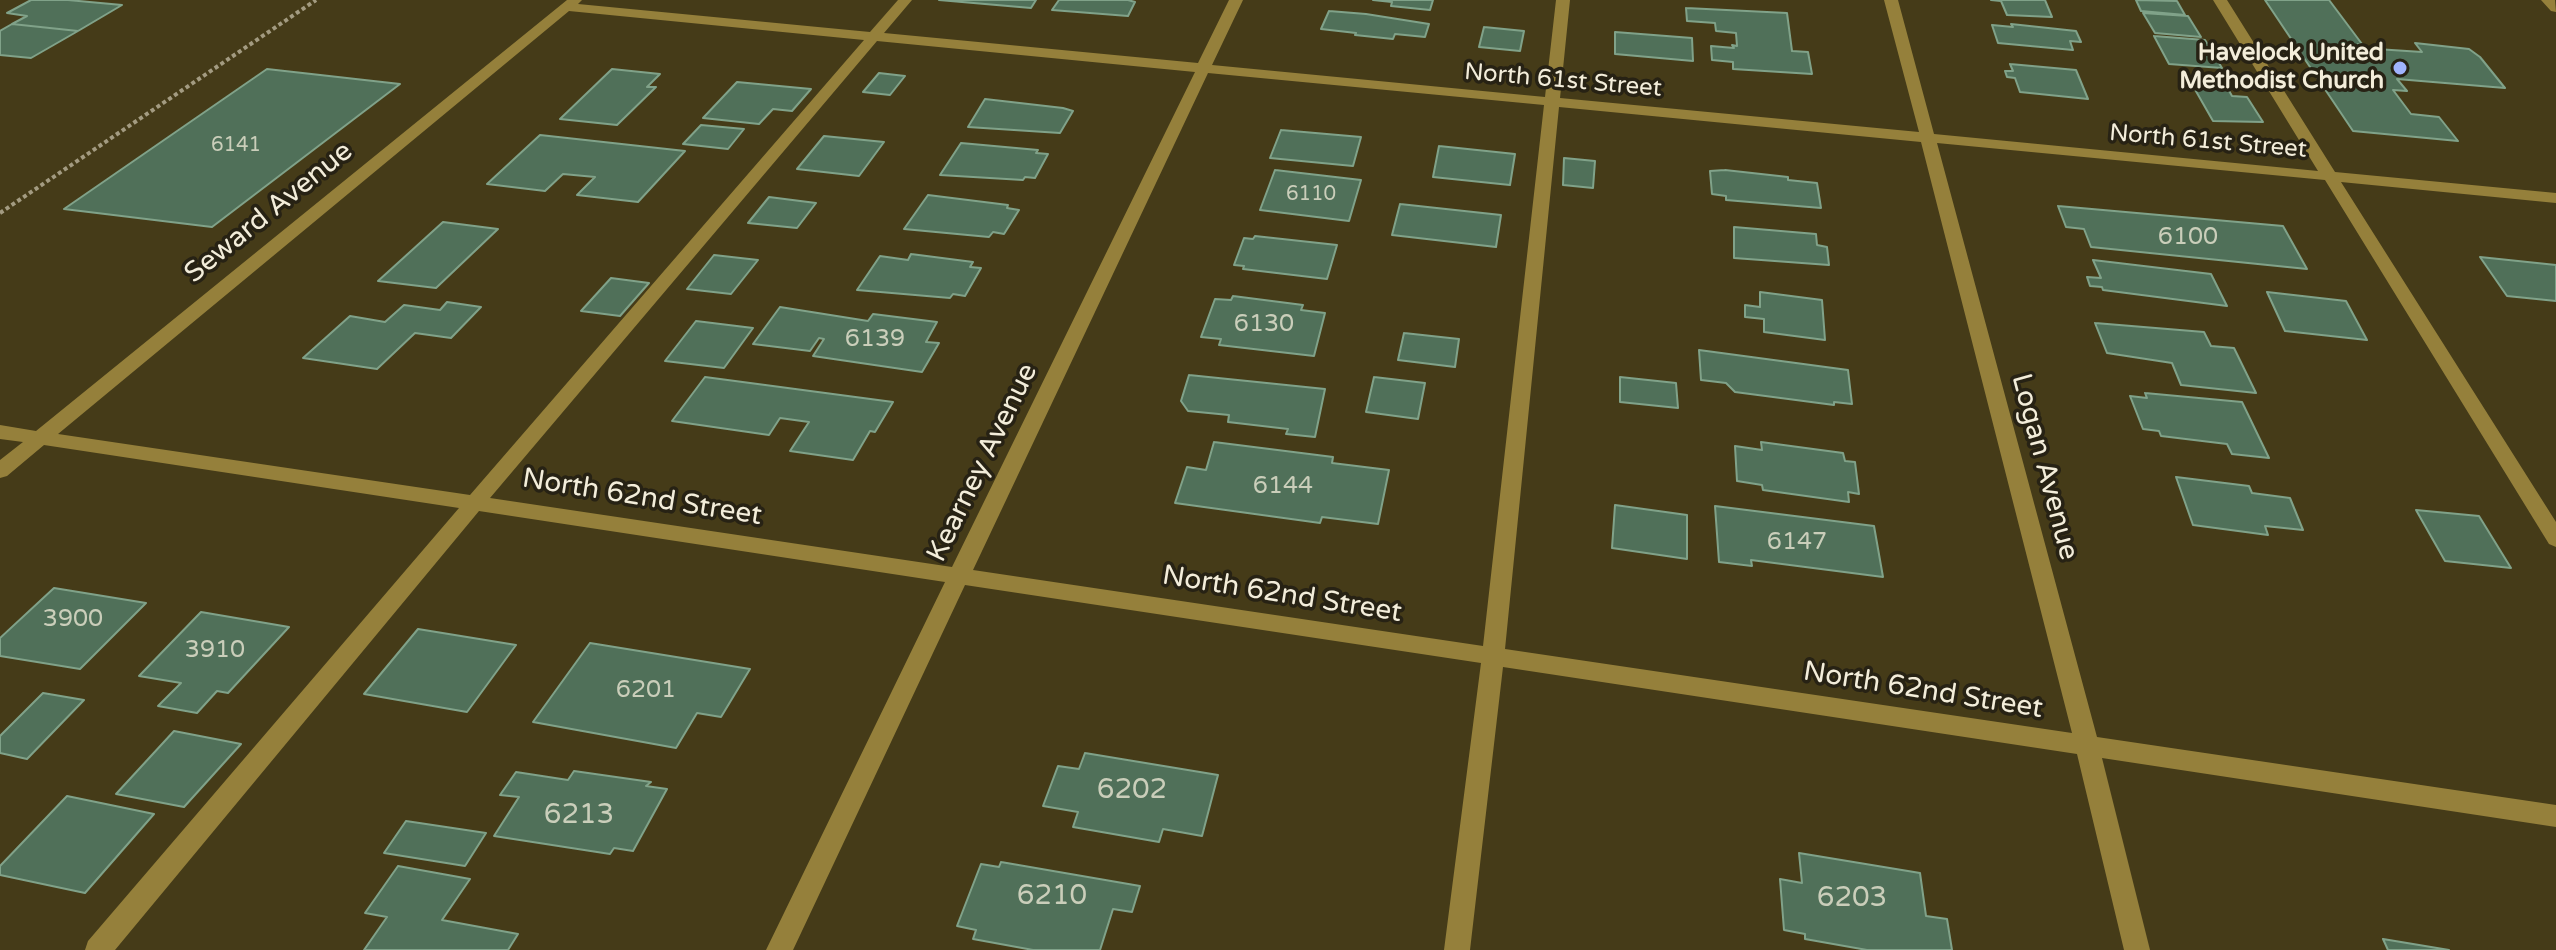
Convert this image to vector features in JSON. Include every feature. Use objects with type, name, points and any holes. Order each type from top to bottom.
[{"type":"street","points":[[98,950],[474,503],[905,0]]},
{"type":"street","name":"Kearney Avenue","points":[[779,950],[1236,0]]},
{"type":"street","points":[[1457,950],[1493,657],[1563,0]]},
{"type":"street","name":"Logan Avenue","points":[[1891,0],[2137,950]]},
{"type":"street","points":[[2220,0],[2556,539]]},
{"type":"street","points":[[2548,0],[2556,8]]},
{"type":"street","name":"North 61st Street","points":[[570,4],[875,37],[2556,198]]},
{"type":"street","name":"Seward Avenue","points":[[0,471],[570,4]]},
{"type":"street","name":"North 62nd Street","points":[[0,432],[2556,816]]},
{"type":"path","points":[[0,213],[316,0]]},
{"type":"building","points":[[31,0],[122,5],[78,31],[12,24],[27,16],[7,13]]},
{"type":"building","points":[[939,0],[1036,0],[1031,8]]},
{"type":"building","points":[[1059,0],[1135,2],[1128,16],[1052,10]]},
{"type":"building","points":[[1373,0],[1433,0],[1430,10],[1391,6],[1392,2]]},
{"type":"building","points":[[1991,0],[2045,0],[2052,17],[2007,15],[2001,1]]},
{"type":"building","points":[[2136,0],[2177,1],[2185,15],[2141,11]]},
{"type":"building","name":"Havelock United Methodist Church","points":[[2265,0],[2329,0],[2362,44],[2358,44],[2361,48],[2422,52],[2415,43],[2469,49],[2480,57],[2505,88],[2397,79],[2407,91],[2393,90],[2411,114],[2439,117],[2458,141],[2353,131]]},
{"type":"building","points":[[1686,8],[1787,13],[1792,51],[1808,52],[1812,74],[1733,69],[1733,62],[1712,60],[1711,46],[1734,48],[1732,45],[1737,46],[1736,33],[1716,31],[1715,23],[1687,21]]},
{"type":"building","points":[[1329,11],[1429,24],[1425,37],[1395,34],[1393,39],[1355,35],[1321,29]]},
{"type":"building","points":[[2143,13],[2188,16],[2201,37],[2155,33]]},
{"type":"building","points":[[12,24],[78,31],[31,58],[0,55],[0,31]]},
{"type":"building","points":[[2011,24],[2076,31],[2081,42],[2070,41],[2073,50],[1998,43],[1992,25],[2013,27]]},
{"type":"building","points":[[1484,27],[1524,31],[1520,51],[1479,47]]},
{"type":"building","points":[[1615,32],[1692,38],[1693,61],[1615,54]]},
{"type":"building","points":[[2154,36],[2205,40],[2222,68],[2169,64]]},
{"type":"building","points":[[2010,64],[2076,70],[2088,99],[2020,92],[2015,78],[2007,77],[2005,71],[2013,71]]},
{"type":"building","points":[[267,69],[400,84],[212,227],[64,209]]},
{"type":"building","points":[[612,69],[660,74],[647,87],[656,87],[617,125],[560,119]]},
{"type":"building","points":[[879,73],[905,76],[890,95],[863,92]]},
{"type":"building","points":[[2189,79],[2224,82],[2232,96],[2247,97],[2263,122],[2213,121]]},
{"type":"building","points":[[737,82],[811,89],[792,111],[773,109],[759,124],[703,118]]},
{"type":"building","points":[[985,99],[1073,111],[1060,133],[968,127]]},
{"type":"building","points":[[701,125],[744,129],[728,149],[683,144]]},
{"type":"building","points":[[1281,130],[1361,137],[1353,166],[1270,158]]},
{"type":"building","points":[[540,135],[685,151],[638,202],[577,195],[595,177],[563,174],[545,191],[487,184]]},
{"type":"building","points":[[824,136],[884,142],[859,176],[797,169]]},
{"type":"building","points":[[961,143],[1038,150],[1036,153],[1048,154],[1035,178],[940,175]]},
{"type":"building","points":[[1439,146],[1515,154],[1510,185],[1433,177]]},
{"type":"building","points":[[1564,158],[1595,161],[1593,188],[1563,185]]},
{"type":"building","points":[[1275,170],[1361,180],[1349,221],[1260,210]]},
{"type":"building","points":[[1725,170],[1817,183],[1821,208],[1726,200],[1726,196],[1712,194],[1710,171]]},
{"type":"building","points":[[928,195],[1008,205],[1007,208],[1019,210],[1004,234],[993,232],[989,237],[904,229]]},
{"type":"building","points":[[769,197],[816,203],[797,228],[748,223]]},
{"type":"building","points":[[1400,204],[1501,215],[1496,247],[1392,235]]},
{"type":"building","points":[[2058,206],[2283,226],[2307,269],[2091,247],[2084,229],[2066,227]]},
{"type":"building","points":[[443,222],[498,229],[436,288],[378,281]]},
{"type":"building","points":[[1734,227],[1816,234],[1817,245],[1827,247],[1829,265],[1734,258]]},
{"type":"building","points":[[1255,236],[1337,245],[1327,279],[1243,269],[1244,266],[1234,265],[1244,238],[1253,239]]},
{"type":"building","points":[[911,254],[973,262],[970,267],[981,268],[965,296],[953,294],[950,298],[857,290],[880,256],[908,260]]},
{"type":"building","points":[[714,255],[758,260],[731,294],[687,289]]},
{"type":"building","points":[[2480,257],[2556,265],[2556,301],[2507,296]]},
{"type":"building","points":[[2093,260],[2211,274],[2227,306],[2090,286],[2087,277],[2101,278]]},
{"type":"building","points":[[611,278],[649,283],[620,316],[581,311]]},
{"type":"building","points":[[1760,292],[1822,300],[1825,340],[1764,332],[1764,319],[1745,317],[1745,305],[1760,307]]},
{"type":"building","points":[[2267,292],[2346,301],[2367,340],[2285,331]]},
{"type":"building","points":[[1233,296],[1303,305],[1301,310],[1325,313],[1314,356],[1219,345],[1221,339],[1201,337],[1215,299],[1231,300]]},
{"type":"building","points":[[447,302],[481,307],[451,338],[415,333],[377,369],[303,358],[350,316],[385,322],[404,305],[440,310]]},
{"type":"building","points":[[780,307],[868,321],[873,314],[937,322],[926,342],[939,343],[922,372],[813,356],[824,339],[819,338],[810,351],[753,344]]},
{"type":"building","points":[[696,321],[753,328],[724,368],[665,361]]},
{"type":"building","points":[[2095,323],[2204,332],[2211,346],[2234,348],[2256,393],[2181,385],[2172,363],[2107,353]]},
{"type":"building","points":[[1404,333],[1459,339],[1455,367],[1398,360]]},
{"type":"building","points":[[1699,350],[1848,370],[1852,404],[1834,402],[1834,405],[1735,392],[1726,383],[1701,380]]},
{"type":"building","points":[[1189,375],[1325,389],[1315,437],[1286,434],[1288,429],[1228,422],[1229,415],[1188,411],[1181,401]]},
{"type":"building","points":[[705,377],[893,402],[875,432],[870,431],[853,460],[790,451],[809,422],[780,418],[769,435],[672,421]]},
{"type":"building","points":[[1374,377],[1425,383],[1418,419],[1366,412]]},
{"type":"building","points":[[1620,377],[1676,383],[1678,408],[1620,402]]},
{"type":"building","points":[[2145,393],[2242,402],[2269,458],[2232,454],[2227,444],[2161,436],[2159,431],[2143,429],[2130,396],[2147,398]]},
{"type":"building","points":[[1214,442],[1333,457],[1332,463],[1389,470],[1378,524],[1322,517],[1320,523],[1175,503],[1187,467],[1206,470]]},
{"type":"building","points":[[1761,442],[1843,453],[1845,461],[1855,462],[1859,494],[1848,492],[1849,502],[1763,490],[1762,485],[1737,481],[1735,446],[1762,450]]},
{"type":"building","points":[[2176,477],[2249,486],[2252,493],[2290,498],[2303,530],[2265,526],[2268,535],[2193,525]]},
{"type":"building","points":[[1615,505],[1687,515],[1687,559],[1612,548]]},
{"type":"building","points":[[1715,506],[1874,526],[1883,577],[1751,560],[1752,566],[1719,562]]},
{"type":"building","points":[[2416,510],[2479,516],[2511,568],[2445,561]]},
{"type":"building","points":[[54,588],[146,603],[80,669],[0,656],[0,638]]},
{"type":"building","points":[[201,612],[289,627],[228,693],[217,691],[197,713],[158,706],[181,683],[139,676]]},
{"type":"building","points":[[418,629],[516,645],[467,712],[364,694]]},
{"type":"building","points":[[590,643],[750,669],[721,717],[697,713],[676,748],[533,722]]},
{"type":"building","points":[[43,693],[84,700],[27,759],[0,753],[0,736]]},
{"type":"building","points":[[174,731],[241,744],[184,807],[116,794]]},
{"type":"building","points":[[1085,753],[1218,775],[1202,836],[1163,829],[1159,842],[1073,827],[1078,812],[1043,806],[1058,766],[1079,769]]},
{"type":"building","points":[[574,771],[651,782],[646,786],[667,789],[633,851],[614,848],[610,854],[494,836],[519,797],[500,795],[516,772],[568,780]]},
{"type":"building","points":[[67,796],[154,814],[85,893],[0,875],[0,866]]},
{"type":"building","points":[[406,821],[486,833],[465,866],[384,853]]},
{"type":"building","points":[[1799,853],[1920,873],[1926,916],[1947,919],[1952,950],[1867,950],[1805,939],[1805,934],[1784,930],[1780,879],[1802,883]]},
{"type":"building","points":[[1001,862],[1140,886],[1132,912],[1113,909],[1100,950],[1033,950],[973,939],[976,930],[957,926],[981,864],[999,867]]},
{"type":"building","points":[[398,866],[470,879],[442,920],[518,934],[508,950],[364,950],[387,917],[365,913]]},
{"type":"building","points":[[2383,939],[2449,950],[2388,950]]},
{"type":"place","name":"Havelock United Methodist Church","points":[[2400,68]]}]
